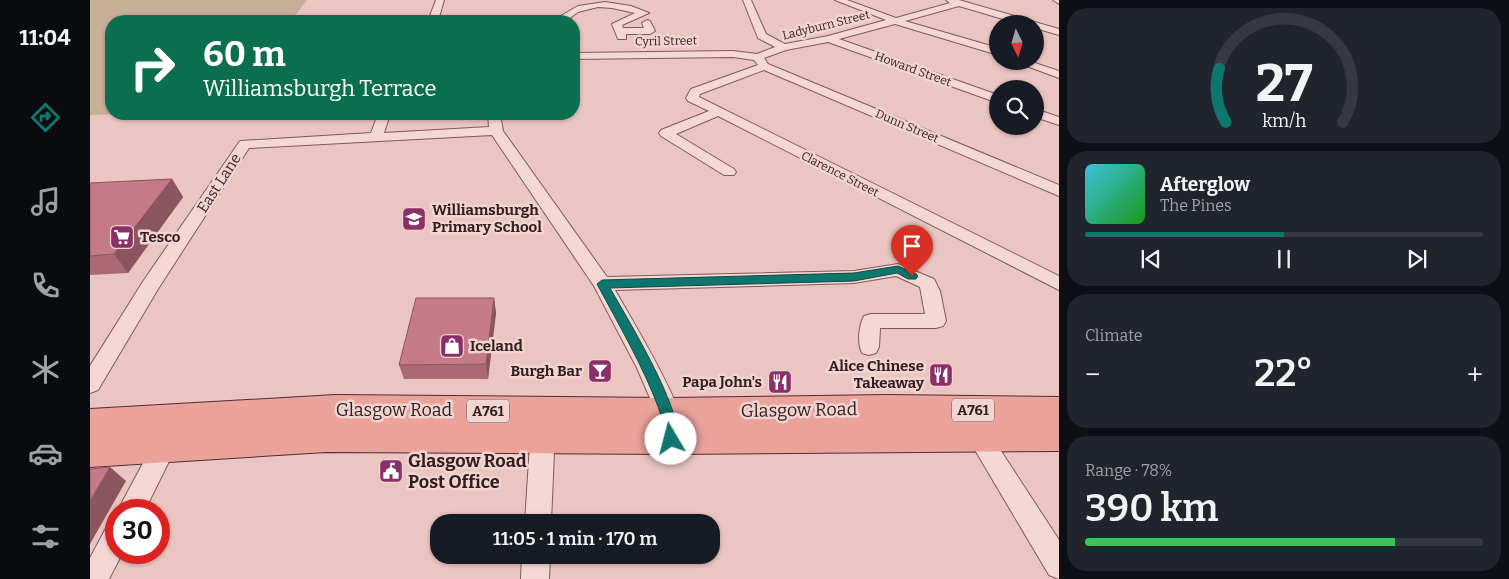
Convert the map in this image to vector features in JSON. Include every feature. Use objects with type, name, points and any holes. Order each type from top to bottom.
[{"type":"main road","name":"Glasgow Road","points":[[669,425],[887,409],[1059,411]]},
{"type":"main road","name":"Glasgow Road","points":[[90,424],[171,433],[326,437],[543,424],[669,425],[980,438],[1059,436]]},
{"type":"main road","name":"Glasgow Road","points":[[90,451],[171,433]]},
{"type":"street","points":[[435,15],[440,0]]},
{"type":"street","points":[[617,6],[632,0]]},
{"type":"street","points":[[747,0],[762,36],[784,48]]},
{"type":"street","points":[[839,0],[896,21],[989,49]]},
{"type":"street","points":[[954,1],[1001,15]]},
{"type":"street","name":"Ladyburn Street","points":[[761,62],[784,48],[829,39],[896,21],[954,1]]},
{"type":"street","points":[[567,15],[570,12],[595,3],[644,13],[618,24],[621,34],[650,31],[647,23]]},
{"type":"street","points":[[1044,28],[1059,32]]},
{"type":"street","name":"Howard Street","points":[[829,39],[989,96]]},
{"type":"street","name":"Cyril Street","points":[[580,56],[733,54],[761,62]]},
{"type":"street","name":"Clarence Street","points":[[761,62],[695,92],[692,98],[1059,284]]},
{"type":"street","name":"Dunn Street","points":[[761,62],[1059,191]]},
{"type":"street","points":[[1044,70],[1059,75]]},
{"type":"street","points":[[718,112],[666,133],[729,172]]},
{"type":"street","points":[[1044,116],[1059,121]]},
{"type":"street","points":[[376,137],[382,120]]},
{"type":"street","points":[[495,122],[602,284],[648,368],[669,425]]},
{"type":"street","name":"East Lane","points":[[90,384],[151,285],[245,144],[376,137],[495,122]]},
{"type":"street","points":[[602,284],[854,277],[898,270],[927,283],[931,291],[936,321],[872,321],[869,347]]},
{"type":"street","points":[[538,514],[543,424]]},
{"type":"street","points":[[137,499],[171,433]]},
{"type":"street","points":[[980,438],[1059,564]]},
{"type":"street","points":[[94,579],[105,558]]},
{"type":"street","points":[[535,579],[536,564]]},
{"type":"shaded area","points":[[90,0],[307,0],[296,15],[105,15],[105,114],[90,115]]},
{"type":"building","points":[[172,179],[114,254],[90,256],[90,183]]},
{"type":"building","name":"Iceland","points":[[416,298],[494,298],[486,364],[399,365]]},
{"type":"building","points":[[110,467],[90,501],[90,469]]},
{"type":"place","name":"Williamsburgh Primary School","points":[[414,219]]},
{"type":"place","name":"Tesco","points":[[122,237]]},
{"type":"place","name":"Iceland","points":[[452,346]]},
{"type":"place","name":"Burgh Bar","points":[[600,371]]},
{"type":"place","name":"Alice Chinese Takeaway","points":[[941,375]]},
{"type":"place","name":"Papa John's","points":[[780,382]]},
{"type":"place","name":"Glasgow Road Post Office","points":[[391,471]]},
{"type":"route","points":[[671,439],[667,412],[648,368],[602,284],[854,277],[898,270],[912,276]]}]
